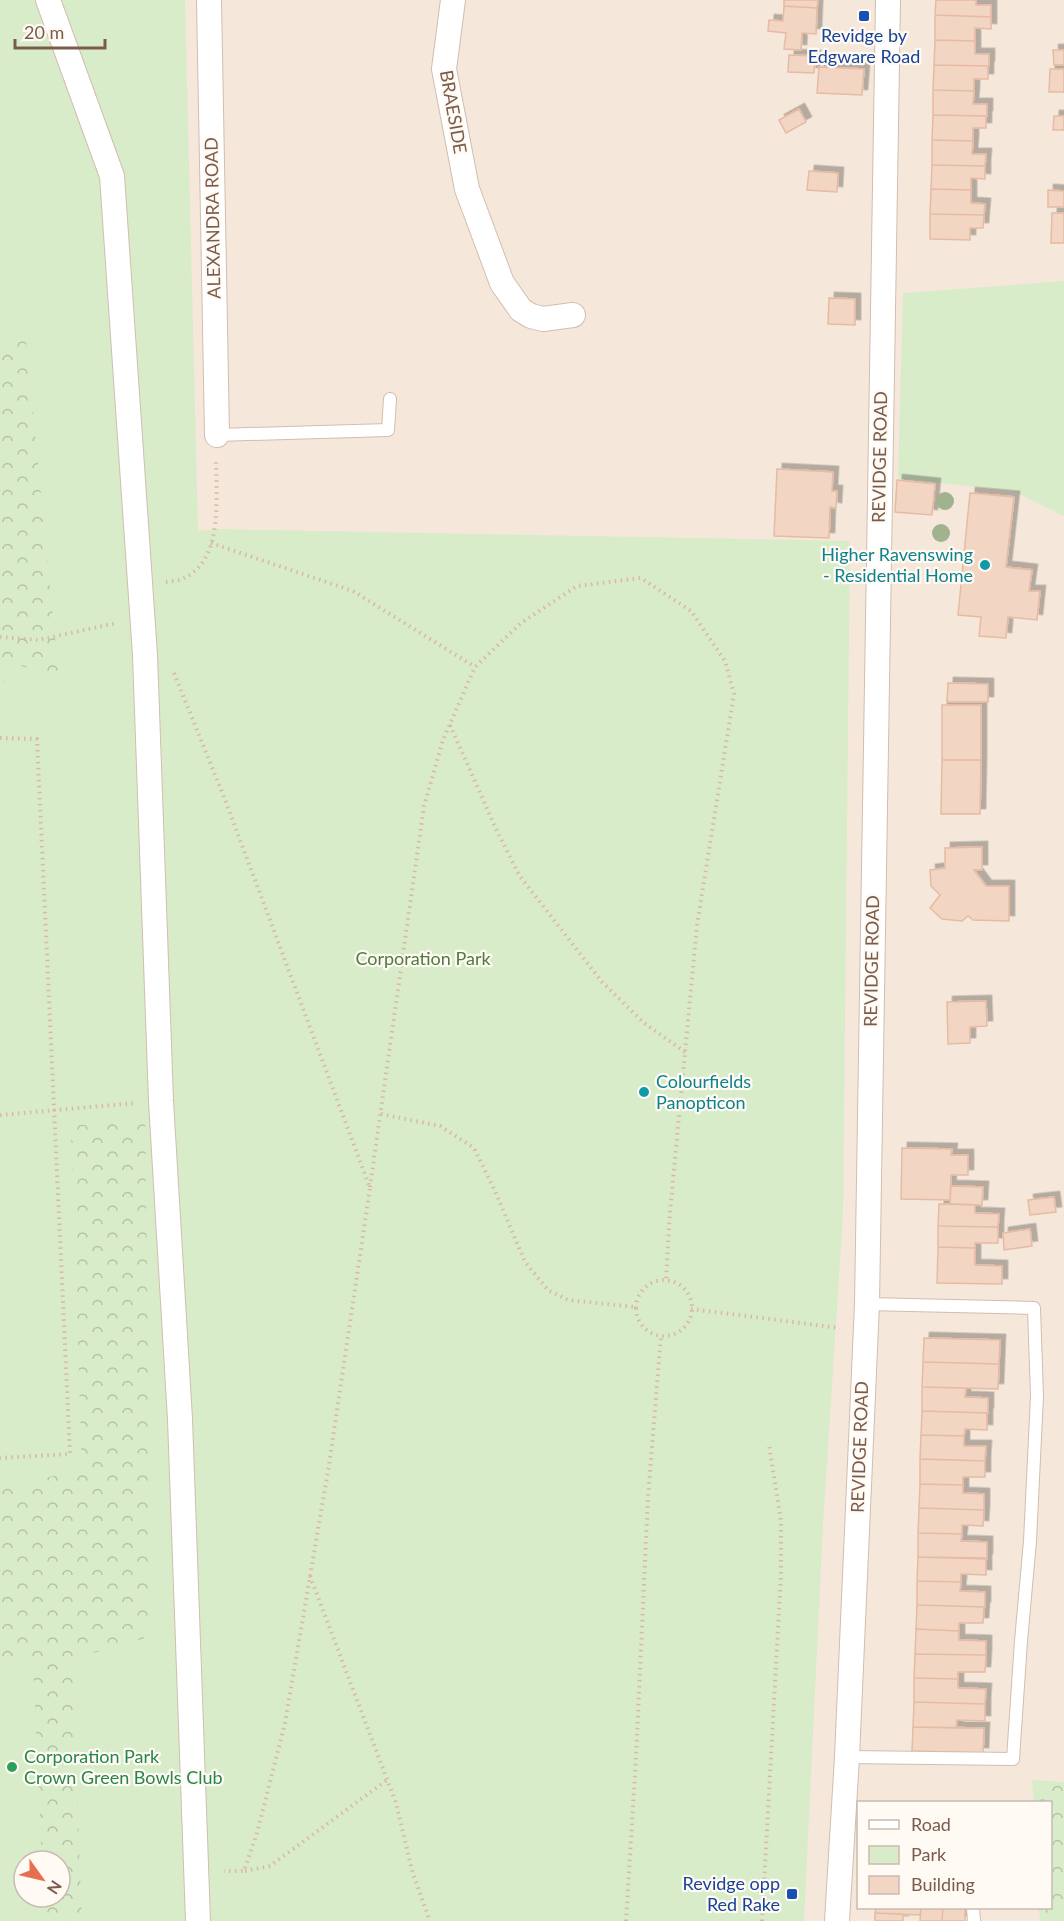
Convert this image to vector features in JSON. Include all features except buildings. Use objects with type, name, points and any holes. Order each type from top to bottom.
[{"type":"street","points":[[48,0],[112,176],[142,617],[160,1101],[180,1419],[198,1921]]},
{"type":"street","name":"ALEXANDRA ROAD","points":[[209,0],[217,435]]},
{"type":"street","name":"BRAESIDE","points":[[453,0],[444,69],[467,189],[502,284],[521,310],[543,319],[573,315]]},
{"type":"street","name":"REVIDGE ROAD","points":[[837,1921],[849,1865],[847,1757],[867,1304],[888,0]]},
{"type":"lane","points":[[217,435],[388,430],[390,399]]},
{"type":"lane","points":[[847,1757],[1013,1759],[1030,1541],[1037,1396],[1034,1308],[867,1304]]},
{"type":"path","points":[[140,587],[183,579],[198,569],[206,557],[215,529],[217,435]]},
{"type":"path","points":[[211,543],[353,591],[475,667]]},
{"type":"path","points":[[244,1872],[257,1833],[285,1723],[328,1471],[424,806],[442,740],[475,667],[521,623],[577,586],[641,578],[691,611],[724,661],[734,694],[697,925],[670,1212],[666,1280]]},
{"type":"path","points":[[0,637],[38,640],[142,617]]},
{"type":"path","points":[[171,665],[224,797],[370,1188]]},
{"type":"path","points":[[450,724],[496,830],[519,875],[602,982],[644,1023],[686,1052]]},
{"type":"path","points":[[0,738],[38,739],[70,1454],[0,1458]]},
{"type":"path","points":[[0,1115],[160,1101]]},
{"type":"path","points":[[380,1114],[440,1126],[474,1148],[525,1262],[548,1290],[568,1300],[636,1307]]},
{"type":"path","points":[[666,1280],[682,1286],[691,1301],[692,1309],[690,1318],[678,1331],[661,1335],[644,1327],[639,1320],[636,1307],[641,1292],[648,1285],[666,1280]]},
{"type":"path","points":[[692,1309],[865,1332]]},
{"type":"path","points":[[626,1921],[648,1497],[661,1335]]},
{"type":"path","points":[[762,1921],[782,1574],[781,1521],[769,1445]]},
{"type":"path","points":[[310,1575],[396,1803],[413,1874],[430,1921]]},
{"type":"path","points":[[195,1872],[244,1872],[270,1866],[387,1780]]},
{"type":"shaded area","name":"Corporation Park","points":[[0,0],[1064,0],[1064,1921],[0,1921]]},
{"type":"green space","name":"Corporation Park","points":[[0,0],[185,0],[198,531],[215,529],[850,541],[843,1215],[823,1525],[804,1921],[0,1921]]},
{"type":"green space","points":[[1064,281],[1064,516],[1013,491],[898,478],[903,293]]},
{"type":"green space","points":[[26,341],[59,678],[15,664],[0,686],[0,343]]},
{"type":"green space","points":[[145,1118],[152,1636],[72,1659],[82,1921],[44,1921],[44,1909],[72,1909],[72,1849],[41,1849],[33,1663],[0,1660],[0,1489],[82,1469],[71,1126]]},
{"type":"green space","points":[[1032,1780],[1064,1782],[1064,1921],[1040,1921],[1039,1909],[1052,1909],[1052,1801],[1034,1801]]},
{"type":"place","name":"Revidge by Edgware Road","points":[[864,16]]},
{"type":"place","name":"Higher Ravenswing - Residential Home","points":[[985,565]]},
{"type":"place","name":"Colourfields Panopticon","points":[[644,1092]]},
{"type":"place","name":"Corporation Park Crown Green Bowls Club","points":[[12,1767]]},
{"type":"place","name":"Revidge opp Red Rake","points":[[792,1894]]}]
